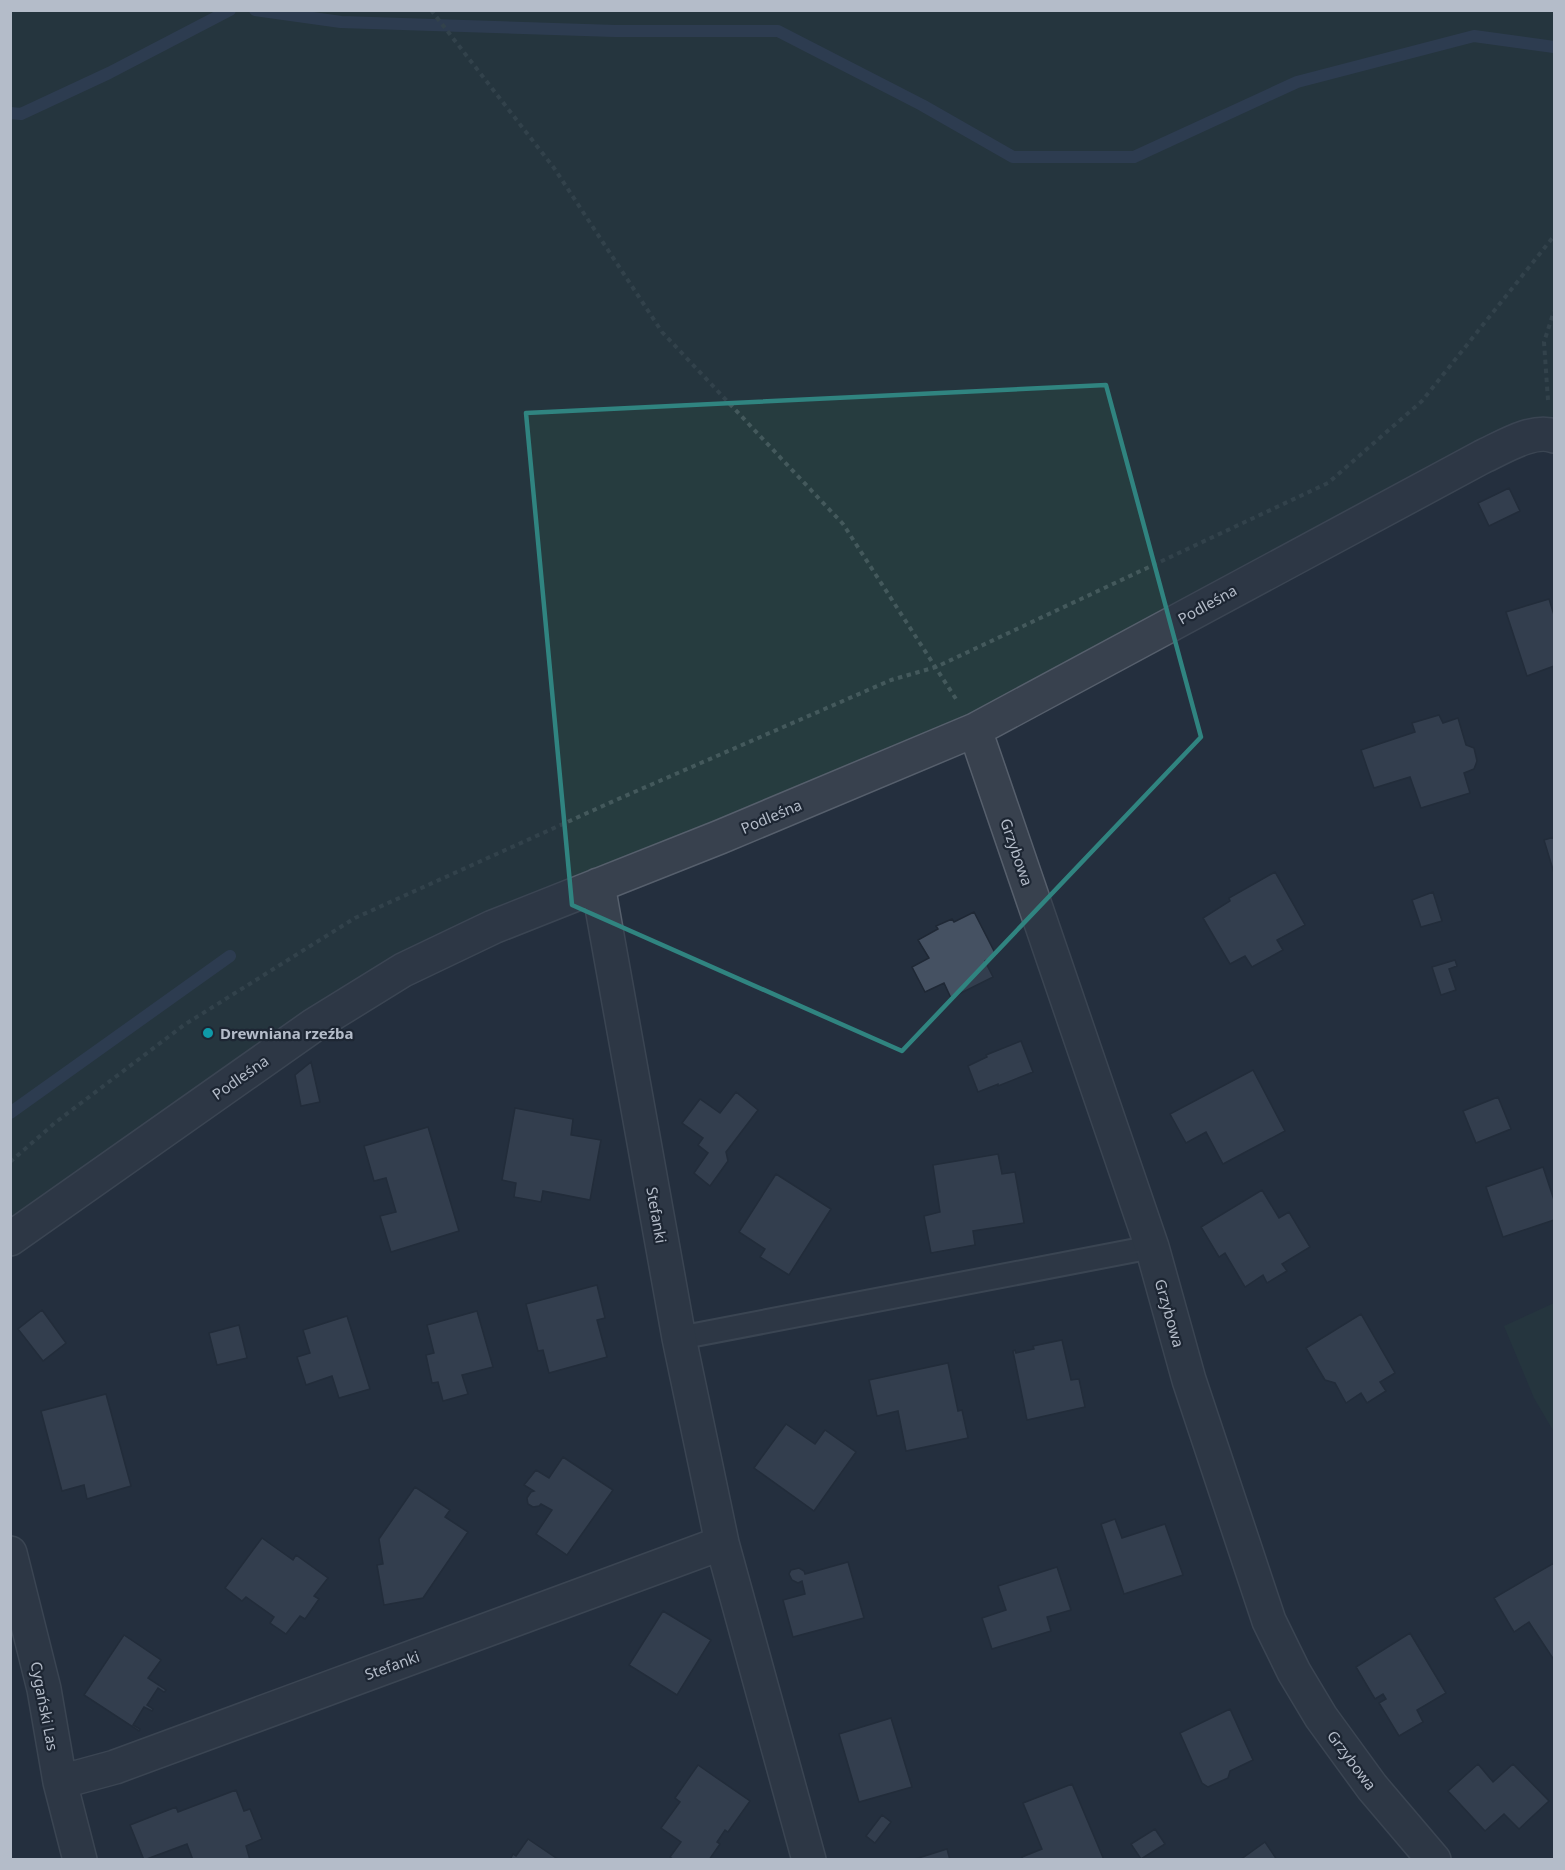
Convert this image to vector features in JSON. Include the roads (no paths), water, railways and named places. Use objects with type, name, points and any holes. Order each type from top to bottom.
[{"type":"street","name":"Podleśna","points":[[10,1239],[314,1024],[393,976],[493,927],[720,837],[975,730],[1482,457],[1529,437],[1551,435]]},
{"type":"street","name":"Grzybowa","points":[[975,730],[1152,1247],[1189,1380],[1269,1621],[1320,1718],[1372,1787],[1434,1860]]},
{"type":"street","name":"Stefanki","points":[[598,885],[679,1338],[722,1543],[809,1860]]},
{"type":"street","name":"Stefanki","points":[[60,1782],[115,1767],[722,1543]]},
{"type":"street","name":"Cygański Las","points":[[10,1553],[44,1689],[60,1782],[80,1860]]},
{"type":"lane","points":[[679,1338],[1152,1247]]},
{"type":"waterway","points":[[10,113],[21,114],[109,73],[230,10]]},
{"type":"waterway","points":[[255,10],[341,22],[615,31],[778,31],[922,105],[1013,157],[1134,157],[1297,82],[1474,36],[1554,47]]},
{"type":"waterway","points":[[10,1113],[230,956]]},
{"type":"place","name":"Drewniana rzeźba","points":[[208,1033]]}]
